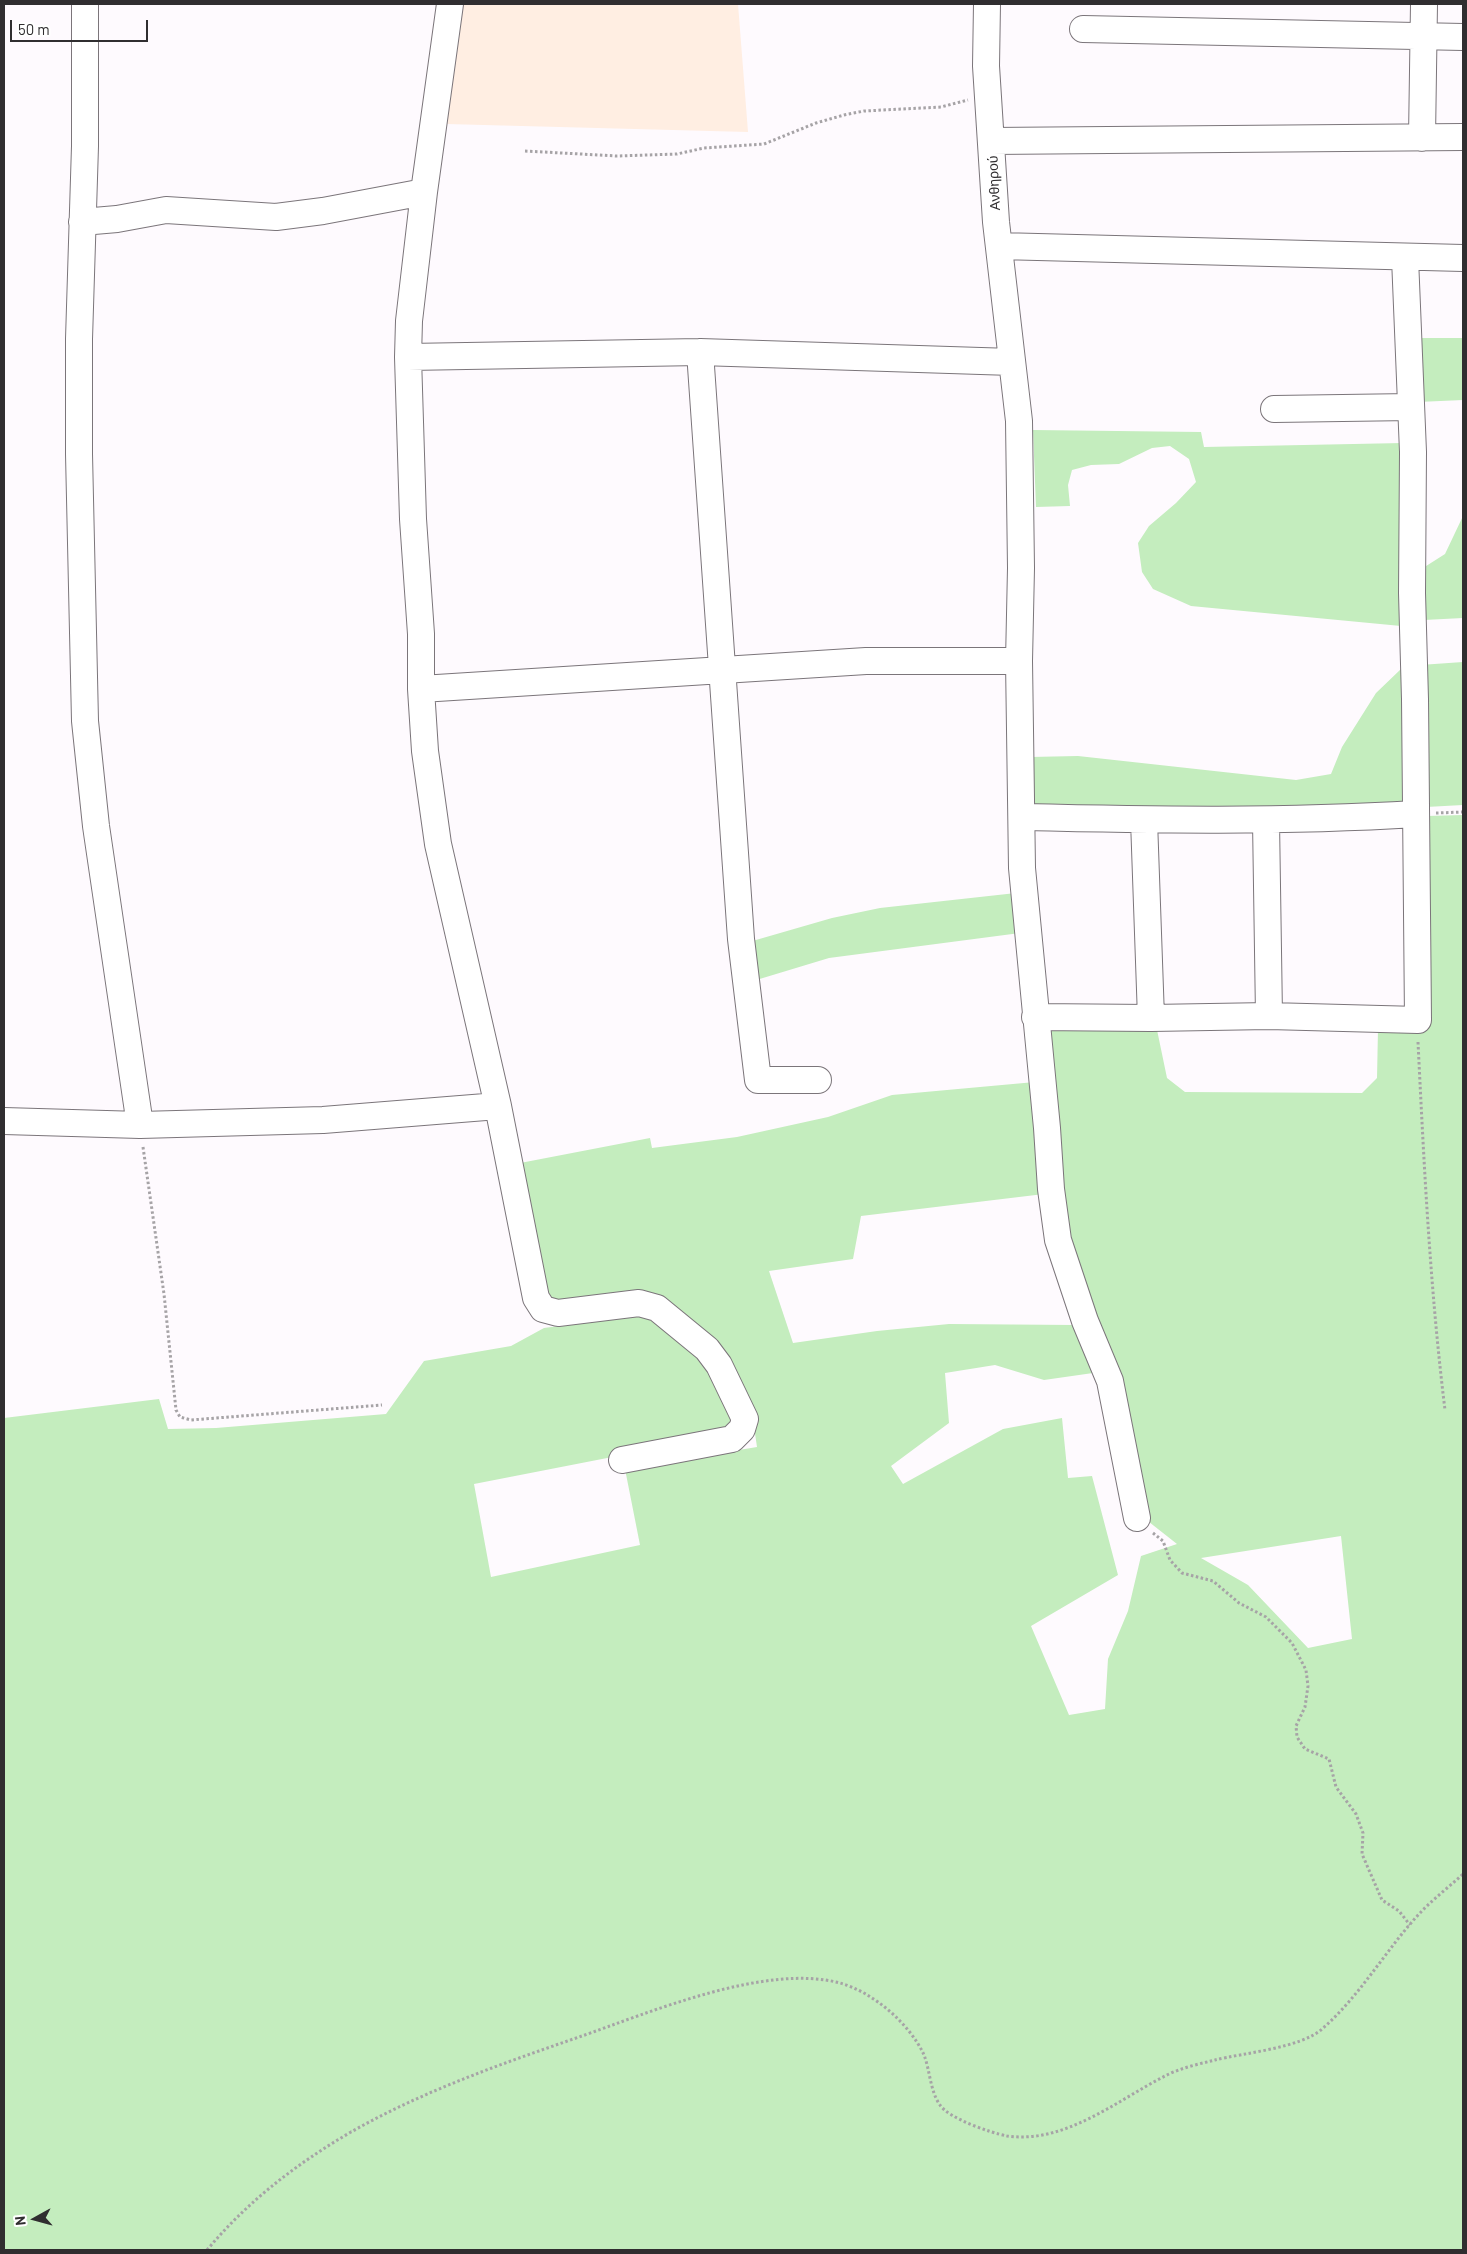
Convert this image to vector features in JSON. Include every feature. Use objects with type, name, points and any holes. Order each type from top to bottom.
[{"type":"street","points":[[85,4],[85,146],[82,222],[79,454],[85,721],[98,836],[140,1125]]},
{"type":"street","points":[[450,4],[424,192],[409,321],[408,357],[414,518],[421,634],[421,689],[425,751],[438,844],[498,1106],[536,1298],[543,1309],[558,1313],[639,1303],[657,1308],[707,1350],[719,1366],[745,1419],[742,1430],[732,1439],[622,1460]]},
{"type":"street","name":"Ανθηρού","points":[[987,4],[988,95],[991,141],[999,246],[1019,440],[1021,568],[1019,661],[1022,868],[1035,1017],[1058,1240],[1085,1320],[1110,1381],[1136,1518]]},
{"type":"street","points":[[1422,138],[1424,4]]},
{"type":"street","points":[[1083,29],[1463,37]]},
{"type":"street","points":[[991,141],[1463,138]]},
{"type":"street","points":[[82,222],[117,219],[166,210],[276,217],[424,192]]},
{"type":"street","points":[[999,246],[1463,258]]},
{"type":"street","points":[[1035,1017],[1269,1016],[1418,1020],[1411,407],[1405,258]]},
{"type":"street","points":[[408,357],[700,352],[1012,362]]},
{"type":"street","points":[[700,352],[724,670],[741,938],[758,1080],[818,1080]]},
{"type":"street","points":[[1274,408],[1411,407]]},
{"type":"street","points":[[421,689],[866,662],[1019,661]]},
{"type":"street","points":[[1022,816],[1266,821],[1326,820],[1416,814]]},
{"type":"street","points":[[1144,820],[1151,1018]]},
{"type":"street","points":[[1266,821],[1269,1016]]},
{"type":"street","points":[[4,1121],[140,1125],[323,1120],[498,1106]]},
{"type":"path","points":[[526,151],[617,156],[676,154],[704,148],[764,144],[781,139],[816,123],[844,115],[864,111],[941,106],[988,95]]},
{"type":"path","points":[[1418,1020],[1424,1175],[1437,1341],[1445,1410]]},
{"type":"path","points":[[140,1125],[164,1294],[176,1410],[180,1417],[191,1420],[382,1405]]},
{"type":"path","points":[[1136,1518],[1163,1541],[1170,1560],[1182,1573],[1213,1581],[1239,1603],[1266,1617],[1292,1642],[1306,1670],[1308,1686],[1305,1707],[1296,1726],[1297,1737],[1305,1749],[1329,1759],[1336,1787],[1356,1814],[1363,1833],[1362,1854],[1382,1900],[1399,1911],[1410,1925]]},
{"type":"path","points":[[206,2250],[253,2200],[297,2167],[350,2133],[411,2101],[475,2074],[658,2009],[760,1981],[794,1978],[841,1983],[872,1999],[903,2023],[915,2039],[925,2057],[940,2105],[954,2118],[1006,2136],[1047,2135],[1099,2114],[1169,2074],[1213,2060],[1278,2048],[1319,2032],[1351,1999],[1419,1914],[1463,1874]]},
{"type":"shaded area","points":[[462,4],[738,4],[748,132],[446,124]]},
{"type":"green space","points":[[1415,338],[1463,338],[1463,400],[1418,402]]},
{"type":"green space","points":[[1033,430],[1201,432],[1204,447],[1403,443],[1401,626],[1191,606],[1153,589],[1142,572],[1138,543],[1149,526],[1176,503],[1196,482],[1189,459],[1170,446],[1152,448],[1119,464],[1091,465],[1072,470],[1068,485],[1070,506],[1036,507]]},
{"type":"green space","points":[[1463,516],[1463,618],[1424,620],[1423,568],[1445,554]]},
{"type":"green space","points":[[1463,662],[1463,805],[1426,807],[1420,665]]},
{"type":"green space","points":[[1401,669],[1403,672],[1407,808],[1027,807],[1030,757],[1078,756],[1296,780],[1331,774],[1342,747],[1376,693]]},
{"type":"green space","points":[[1463,815],[1463,2250],[4,2250],[4,1418],[159,1399],[168,1429],[216,1428],[386,1414],[424,1361],[511,1346],[544,1328],[641,1315],[662,1321],[702,1352],[669,1312],[546,1317],[515,1164],[650,1138],[652,1148],[737,1137],[828,1117],[892,1095],[1035,1082],[1044,1194],[861,1216],[853,1259],[769,1271],[793,1343],[877,1331],[949,1324],[1075,1325],[1093,1373],[1044,1380],[995,1365],[945,1373],[949,1423],[891,1466],[903,1484],[1003,1429],[1062,1418],[1068,1478],[1092,1476],[1118,1575],[1031,1626],[1069,1715],[1105,1709],[1108,1659],[1128,1611],[1141,1556],[1177,1544],[1144,1518],[1066,1233],[1045,1028],[1156,1025],[1167,1078],[1185,1092],[1362,1093],[1377,1078],[1378,1029],[1409,1028],[1427,1030],[1427,816]],"holes":[[[702,1352],[752,1413],[757,1447],[625,1469],[640,1545],[491,1577],[474,1484],[725,1435],[733,1422]],[[1341,1536],[1352,1639],[1308,1648],[1248,1585],[1201,1558]]]},
{"type":"green space","points":[[1016,893],[1020,933],[829,958],[753,981],[749,942],[832,918],[880,908]]}]
